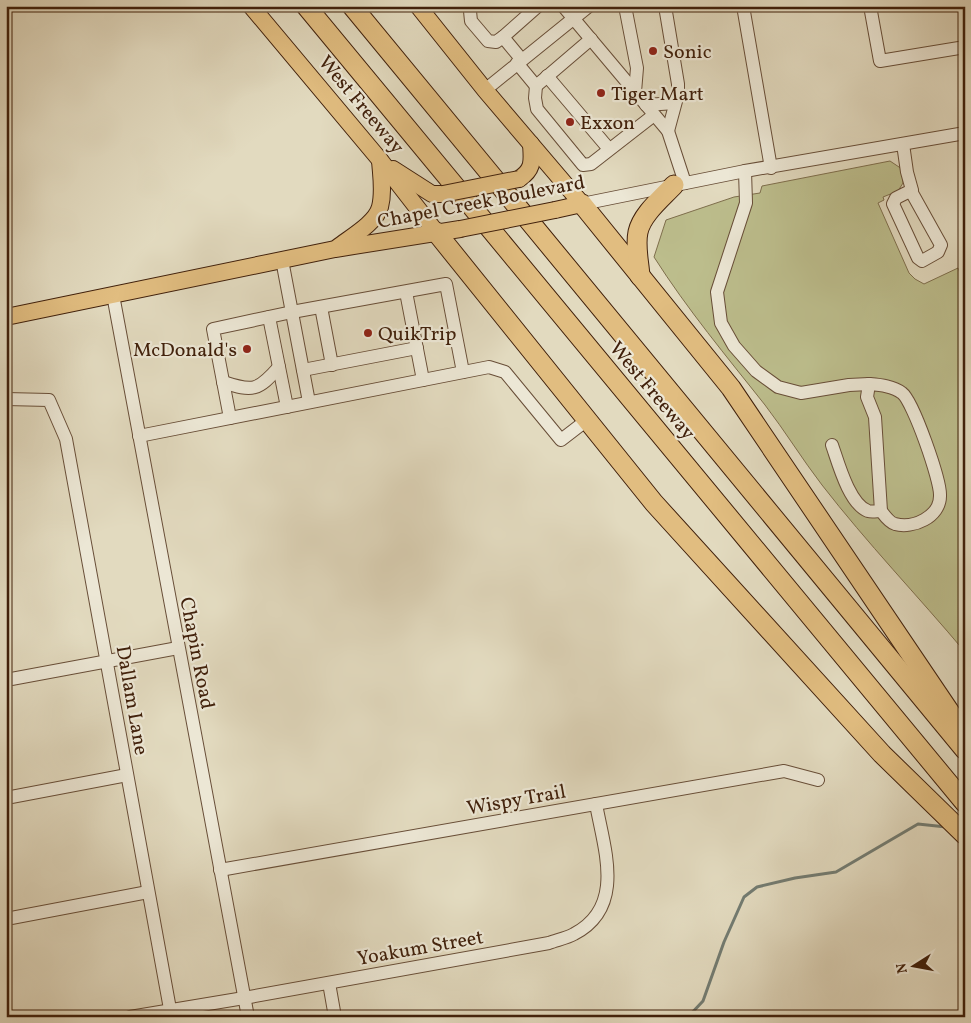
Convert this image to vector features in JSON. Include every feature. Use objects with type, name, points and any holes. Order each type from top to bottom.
[{"type":"highway","name":"West Freeway","points":[[306,6],[965,803]]},
{"type":"highway","name":"West Freeway","points":[[352,6],[965,750]]},
{"type":"highway","points":[[640,276],[637,250],[638,232],[646,216],[680,184]]},
{"type":"highway","points":[[582,204],[732,388],[965,734]]},
{"type":"highway","points":[[436,232],[654,503],[882,754],[965,835]]},
{"type":"main road","name":"West Freeway","points":[[251,6],[380,160],[436,232]]},
{"type":"main road","points":[[418,6],[485,90],[582,204]]},
{"type":"main road","points":[[380,160],[432,194],[443,194],[518,179],[527,174],[531,167],[531,144]]},
{"type":"main road","points":[[335,249],[368,224],[380,209],[382,189],[380,160]]},
{"type":"main road","name":"Chapel Creek Boulevard","points":[[6,317],[335,249],[460,229],[582,204]]},
{"type":"street","points":[[472,6],[470,11],[471,20],[488,41],[496,42],[538,6]]},
{"type":"street","points":[[563,6],[668,131],[680,184]]},
{"type":"street","points":[[485,90],[589,6]]},
{"type":"street","points":[[625,6],[637,68],[635,92]]},
{"type":"street","points":[[665,6],[678,84],[678,94],[668,131]]},
{"type":"street","points":[[743,6],[771,168]]},
{"type":"street","points":[[870,6],[880,61],[965,46]]},
{"type":"street","points":[[504,37],[536,86],[535,98],[537,109],[583,165],[591,164],[650,110],[676,103]]},
{"type":"street","points":[[536,86],[590,39]]},
{"type":"street","points":[[547,76],[609,149]]},
{"type":"street","name":"Chapel Creek Boulevard","points":[[582,204],[745,171],[965,134]]},
{"type":"street","points":[[903,144],[912,190],[941,245],[938,252],[922,261],[918,258],[893,204],[896,198],[912,190]]},
{"type":"street","points":[[745,171],[746,203],[717,292],[721,323],[734,346],[756,370],[778,388],[801,393],[849,385],[869,384],[889,387],[903,393],[914,410],[931,461],[940,495],[938,509],[926,519],[912,526],[893,524],[881,512],[868,511],[856,501],[843,478],[832,445]]},
{"type":"street","points":[[282,260],[310,402]]},
{"type":"street","points":[[230,418],[213,329],[292,312],[446,284],[463,372]]},
{"type":"street","points":[[406,292],[423,380]]},
{"type":"street","name":"Chapin Road","points":[[113,295],[248,1017]]},
{"type":"street","points":[[321,307],[332,364]]},
{"type":"street","points":[[269,317],[287,407]]},
{"type":"street","points":[[303,370],[417,348]]},
{"type":"street","points":[[223,382],[238,387],[257,388],[266,382],[279,367]]},
{"type":"street","points":[[139,436],[489,367],[505,372],[561,440],[588,420]]},
{"type":"street","points":[[869,384],[867,397],[875,417],[881,512]]},
{"type":"street","name":"Dallam Lane","points":[[6,399],[49,400],[66,439],[170,1009]]},
{"type":"street","points":[[6,680],[178,648]]},
{"type":"street","name":"Wispy Trail","points":[[220,870],[784,771],[818,780]]},
{"type":"street","points":[[6,798],[127,775]]},
{"type":"street","name":"Yoakum Street","points":[[130,1017],[549,943],[574,934],[593,920],[606,898],[609,873],[596,804]]},
{"type":"street","points":[[6,919],[148,892]]},
{"type":"street","points":[[329,983],[335,1017]]},
{"type":"green space","points":[[890,161],[902,169],[903,183],[898,191],[883,197],[884,200],[878,203],[909,273],[924,284],[958,268],[960,273],[965,273],[965,652],[822,485],[765,405],[694,314],[654,257],[666,220],[734,197],[760,193],[762,186]]},
{"type":"waterway","points":[[688,1017],[703,1001],[724,942],[744,897],[757,887],[795,878],[836,872],[918,824],[946,827]]},
{"type":"place","name":"Sonic","points":[[653,51]]},
{"type":"place","name":"Tiger Mart","points":[[601,93]]},
{"type":"place","name":"Exxon","points":[[570,122]]},
{"type":"place","name":"QuikTrip","points":[[368,333]]},
{"type":"place","name":"McDonald's","points":[[247,349]]}]
